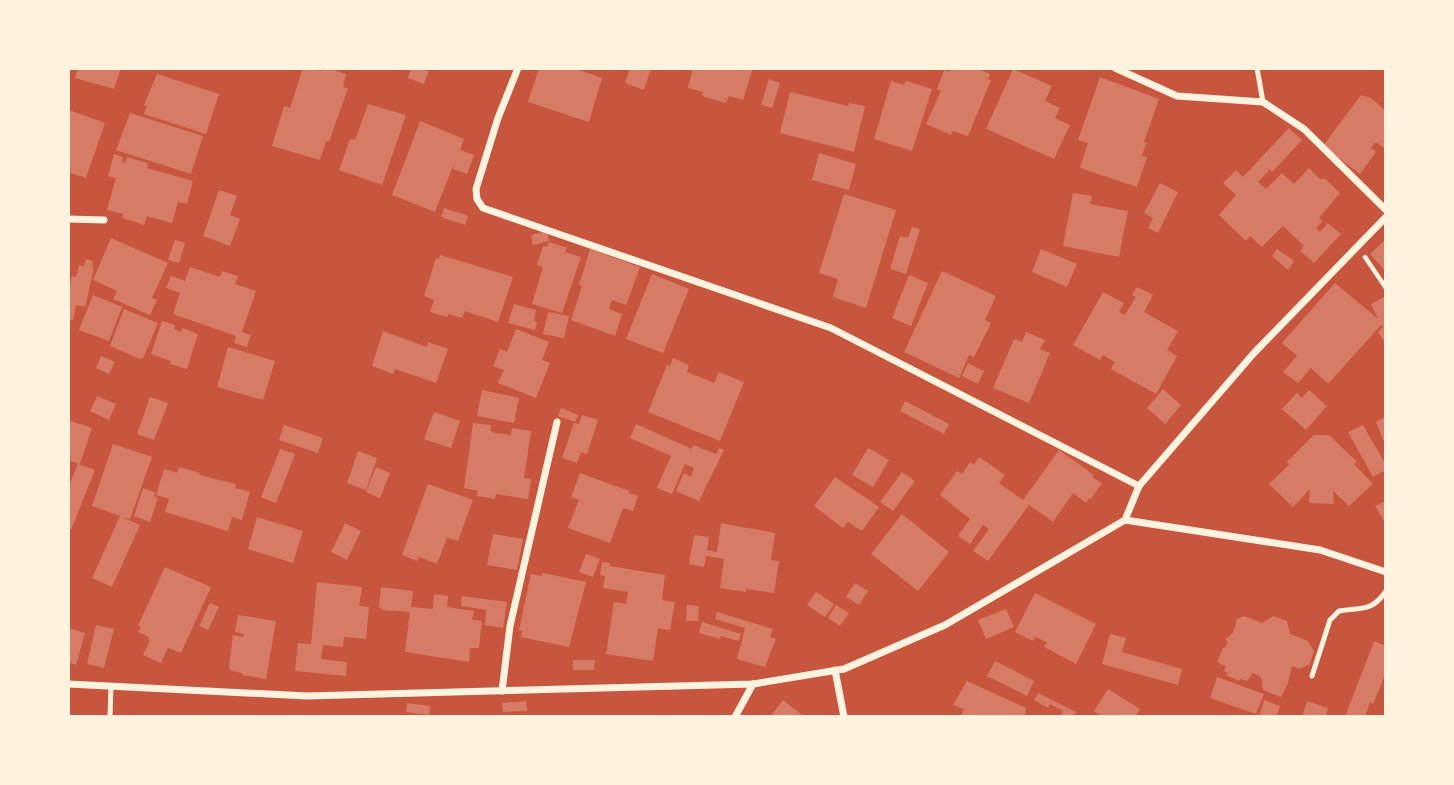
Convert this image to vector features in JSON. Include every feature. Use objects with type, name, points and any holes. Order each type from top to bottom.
[{"type":"street","points":[[518,68],[498,118],[476,189],[477,199],[483,208],[831,328],[1139,486]]},
{"type":"street","points":[[1115,68],[1177,96],[1264,102],[1304,129],[1386,209]]},
{"type":"street","points":[[68,684],[307,696],[753,684],[844,669],[945,625],[1125,520],[1139,486],[1254,353],[1386,217]]},
{"type":"street","points":[[68,219],[104,220]]},
{"type":"street","points":[[502,691],[509,626],[557,422]]},
{"type":"street","points":[[1125,520],[1320,550],[1386,572]]},
{"type":"street","points":[[835,670],[844,717]]},
{"type":"street","points":[[735,717],[753,684]]},
{"type":"lane","points":[[1257,68],[1264,102]]},
{"type":"lane","points":[[1312,677],[1330,620],[1339,611],[1373,607],[1386,591]]},
{"type":"lane","points":[[110,717],[111,686]]},
{"type":"path","points":[[1357,245],[1386,288]]},
{"type":"building","points":[[78,68],[121,68],[114,89],[75,78]]},
{"type":"building","points":[[303,68],[321,71],[322,68],[327,68],[346,74],[343,87],[348,88],[320,160],[272,146],[284,106],[290,108]]},
{"type":"building","points":[[411,68],[429,71],[424,84],[408,78]]},
{"type":"building","points":[[539,68],[574,68],[602,78],[589,122],[528,102]]},
{"type":"building","points":[[630,68],[651,68],[644,90],[625,83]]},
{"type":"building","points":[[693,68],[753,68],[743,100],[729,96],[726,103],[702,96],[703,92],[688,88]]},
{"type":"building","points":[[950,68],[976,68],[990,74],[988,79],[991,80],[968,136],[953,131],[951,135],[926,124],[941,91],[937,89],[944,70],[949,72]]},
{"type":"building","points":[[1013,69],[1052,86],[1045,101],[1060,108],[1055,118],[1070,125],[1054,159],[986,129]]},
{"type":"building","points":[[157,74],[219,94],[206,134],[144,114],[147,106],[144,105]]},
{"type":"building","points":[[1100,77],[1159,99],[1144,142],[1146,143],[1142,156],[1147,157],[1137,187],[1080,168],[1088,143],[1078,140]]},
{"type":"building","points":[[769,79],[780,83],[772,108],[761,105]]},
{"type":"building","points":[[891,81],[904,85],[906,81],[932,89],[912,151],[874,139]]},
{"type":"building","points":[[790,92],[848,106],[849,103],[865,106],[854,152],[780,133]]},
{"type":"building","points":[[1361,95],[1371,98],[1386,111],[1386,146],[1384,148],[1376,142],[1371,148],[1376,152],[1360,174],[1323,146]]},
{"type":"building","points":[[368,104],[406,115],[382,185],[339,170],[350,139],[355,140]]},
{"type":"building","points":[[69,110],[105,123],[86,178],[68,172]]},
{"type":"building","points":[[130,113],[203,136],[191,174],[116,150]]},
{"type":"building","points":[[420,121],[464,139],[460,150],[474,155],[467,174],[453,169],[455,161],[435,212],[392,195]]},
{"type":"building","points":[[1289,128],[1302,140],[1272,172],[1270,169],[1258,182],[1266,189],[1282,173],[1294,184],[1309,168],[1340,193],[1319,218],[1323,221],[1316,228],[1320,232],[1328,223],[1341,234],[1314,263],[1300,251],[1304,246],[1283,226],[1262,247],[1250,236],[1246,241],[1219,215],[1236,195],[1223,183],[1236,170],[1243,177]]},
{"type":"building","points":[[819,153],[856,164],[849,190],[812,180]]},
{"type":"building","points":[[114,154],[123,157],[122,162],[125,163],[127,157],[148,163],[147,168],[193,181],[187,204],[178,202],[172,223],[147,216],[144,225],[122,218],[123,214],[107,210],[116,178],[108,176]]},
{"type":"building","points":[[1160,183],[1178,192],[1158,233],[1148,228],[1153,218],[1144,213]]},
{"type":"building","points":[[219,190],[237,196],[230,215],[240,219],[230,246],[203,236]]},
{"type":"building","points":[[1073,193],[1092,196],[1090,204],[1128,211],[1119,257],[1063,246]]},
{"type":"building","points":[[844,194],[896,210],[866,308],[833,297],[838,279],[819,273]]},
{"type":"building","points":[[444,208],[468,216],[465,225],[441,217]]},
{"type":"building","points":[[912,227],[920,229],[906,274],[890,269],[900,236],[908,238]]},
{"type":"building","points":[[547,231],[549,241],[533,245],[531,235]]},
{"type":"building","points":[[111,238],[168,263],[152,298],[157,300],[150,315],[113,299],[117,291],[93,280]]},
{"type":"building","points":[[1386,239],[1386,272],[1370,254]]},
{"type":"building","points":[[175,240],[185,243],[179,263],[168,260]]},
{"type":"building","points":[[549,242],[567,248],[565,252],[581,257],[562,313],[532,304],[543,267],[537,265],[543,246],[547,247]]},
{"type":"building","points":[[590,249],[640,267],[626,305],[612,300],[609,309],[622,314],[615,336],[571,320]]},
{"type":"building","points":[[1041,249],[1077,264],[1067,287],[1032,272]]},
{"type":"building","points":[[1277,249],[1294,261],[1288,270],[1272,256]]},
{"type":"building","points":[[440,255],[513,277],[498,322],[465,311],[462,318],[430,312],[434,300],[424,296],[436,258],[439,259]]},
{"type":"building","points":[[86,259],[93,261],[94,268],[85,307],[76,305],[73,320],[68,319],[68,293],[72,276],[76,277],[79,265],[84,266]]},
{"type":"building","points":[[190,267],[220,277],[222,271],[238,276],[235,284],[256,291],[242,332],[251,335],[247,347],[234,343],[236,336],[173,314],[180,293],[166,288],[171,276],[185,281]]},
{"type":"building","points":[[942,271],[996,296],[985,320],[991,323],[974,357],[969,355],[959,378],[904,352]]},
{"type":"building","points":[[652,274],[689,289],[663,353],[626,339]]},
{"type":"building","points":[[909,275],[928,283],[911,326],[892,318]]},
{"type":"building","points":[[1335,283],[1378,319],[1371,304],[1386,296],[1386,344],[1378,332],[1383,327],[1381,325],[1328,384],[1311,368],[1298,383],[1283,372],[1297,356],[1282,343]]},
{"type":"building","points":[[1137,287],[1153,295],[1144,312],[1178,331],[1167,350],[1177,356],[1156,394],[1111,369],[1115,362],[1103,355],[1100,360],[1073,345],[1103,292],[1124,303],[1119,312],[1125,315],[1136,297],[1132,295]]},
{"type":"building","points":[[93,295],[122,307],[109,341],[79,330]]},
{"type":"building","points":[[514,304],[536,310],[535,330],[508,323]]},
{"type":"building","points":[[124,309],[158,323],[143,358],[110,346]]},
{"type":"building","points":[[548,312],[569,316],[564,338],[543,334]]},
{"type":"building","points":[[162,321],[175,325],[174,329],[181,332],[182,328],[198,334],[187,369],[151,354]]},
{"type":"building","points":[[516,329],[549,342],[542,360],[550,363],[536,398],[498,383],[504,370],[493,366],[500,349],[507,352]]},
{"type":"building","points":[[383,331],[427,347],[428,342],[448,349],[436,383],[395,369],[393,374],[372,366]]},
{"type":"building","points":[[1026,332],[1045,340],[1040,349],[1050,353],[1029,403],[993,388],[1014,339],[1022,342]]},
{"type":"building","points":[[228,347],[275,361],[263,400],[217,387]]},
{"type":"building","points":[[101,356],[115,362],[109,374],[96,368]]},
{"type":"building","points":[[673,358],[689,365],[687,372],[714,383],[719,372],[744,382],[720,441],[648,412],[667,365],[670,366]]},
{"type":"building","points":[[968,363],[984,371],[978,384],[962,376]]},
{"type":"building","points":[[1163,389],[1181,405],[1165,424],[1147,408]]},
{"type":"building","points":[[482,390],[519,398],[514,423],[477,416]]},
{"type":"building","points":[[1309,390],[1327,406],[1306,430],[1282,409],[1297,393],[1302,398]]},
{"type":"building","points":[[97,396],[116,404],[109,420],[90,411]]},
{"type":"building","points":[[150,397],[168,403],[154,440],[137,434]]},
{"type":"building","points":[[905,401],[949,424],[944,434],[900,411]]},
{"type":"building","points":[[561,408],[578,415],[575,422],[558,416]]},
{"type":"building","points":[[434,412],[460,421],[451,448],[424,439]]},
{"type":"building","points":[[582,415],[598,420],[587,454],[581,452],[577,463],[562,458],[574,423],[579,424]]},
{"type":"building","points":[[1386,416],[1386,447],[1376,422]]},
{"type":"building","points":[[68,420],[92,428],[80,464],[68,460]]},
{"type":"building","points":[[473,423],[491,425],[490,431],[496,433],[511,435],[512,428],[531,431],[524,478],[531,479],[528,499],[496,494],[495,499],[477,496],[478,491],[464,488]]},
{"type":"building","points":[[636,424],[692,449],[693,445],[716,454],[719,448],[724,450],[699,501],[676,491],[684,473],[691,477],[694,468],[685,464],[672,494],[657,488],[671,456],[630,438]]},
{"type":"building","points":[[284,425],[323,438],[318,453],[279,440]]},
{"type":"building","points":[[1363,425],[1386,465],[1386,470],[1373,477],[1348,432]]},
{"type":"building","points":[[1314,435],[1329,435],[1357,462],[1354,464],[1373,484],[1349,506],[1333,491],[1334,504],[1309,503],[1310,489],[1293,507],[1269,484]]},
{"type":"building","points":[[113,444],[152,457],[130,519],[122,517],[140,525],[112,587],[92,578],[120,516],[92,506]]},
{"type":"building","points":[[868,448],[889,460],[873,487],[852,475]]},
{"type":"building","points":[[280,449],[295,454],[276,503],[261,497]]},
{"type":"building","points":[[1059,450],[1102,483],[1091,499],[1086,503],[1073,493],[1053,522],[1029,505],[988,561],[973,551],[989,529],[983,525],[970,544],[958,536],[970,519],[940,495],[957,471],[962,474],[970,462],[974,465],[979,457],[1005,475],[999,483],[1023,500]]},
{"type":"building","points":[[358,451],[377,458],[366,490],[347,483]]},
{"type":"building","points":[[78,464],[95,470],[71,530],[68,529],[68,488]]},
{"type":"building","points":[[179,467],[236,484],[235,488],[250,492],[242,520],[232,517],[228,531],[165,512],[169,499],[156,495],[164,469],[177,473]]},
{"type":"building","points":[[376,467],[390,473],[380,498],[366,492]]},
{"type":"building","points":[[902,472],[915,481],[893,511],[880,502]]},
{"type":"building","points":[[580,473],[638,496],[633,511],[623,508],[610,543],[568,528],[579,500],[571,497]]},
{"type":"building","points":[[835,477],[879,507],[862,531],[848,522],[843,528],[814,506]]},
{"type":"building","points":[[428,484],[473,500],[458,541],[447,538],[437,564],[419,557],[417,561],[402,555]]},
{"type":"building","points":[[143,488],[155,492],[154,496],[158,498],[150,522],[134,516]]},
{"type":"building","points":[[1386,501],[1386,525],[1375,506]]},
{"type":"building","points":[[902,514],[949,552],[918,591],[871,554]]},
{"type":"building","points":[[257,517],[303,531],[293,563],[248,549]]},
{"type":"building","points":[[345,523],[361,531],[347,560],[331,552]]},
{"type":"building","points":[[721,523],[775,533],[771,560],[779,561],[774,593],[720,588],[724,559],[706,556],[704,567],[689,564],[694,535],[709,537],[707,550],[717,552]]},
{"type":"building","points":[[493,534],[523,539],[517,570],[487,565]]},
{"type":"building","points":[[586,554],[600,559],[593,577],[579,572]]},
{"type":"building","points":[[602,562],[610,563],[609,566],[665,575],[662,600],[675,602],[670,630],[658,628],[653,661],[606,654],[614,602],[626,604],[628,592],[603,588],[605,576],[600,575]]},
{"type":"building","points":[[165,567],[211,587],[181,653],[168,648],[161,663],[143,655],[150,640],[138,632],[141,627],[138,626]]},
{"type":"building","points":[[543,573],[586,582],[569,647],[521,637],[522,631],[519,630],[531,574],[542,576]]},
{"type":"building","points":[[317,582],[362,587],[359,606],[369,607],[366,639],[344,637],[343,647],[323,645],[321,659],[347,662],[346,676],[295,671],[298,643],[311,644]]},
{"type":"building","points":[[855,583],[868,591],[859,605],[846,597]]},
{"type":"building","points":[[381,587],[413,591],[411,607],[433,609],[434,594],[448,596],[447,607],[474,611],[472,620],[482,621],[479,648],[470,648],[469,662],[405,652],[410,612],[383,610],[379,607]]},
{"type":"building","points":[[816,592],[834,604],[825,617],[807,605]]},
{"type":"building","points":[[1035,593],[1096,624],[1076,664],[1044,647],[1047,642],[1035,637],[1033,641],[1015,632]]},
{"type":"building","points":[[462,596],[507,602],[503,628],[485,625],[486,610],[461,606]]},
{"type":"building","points":[[210,603],[219,607],[208,630],[199,626]]},
{"type":"building","points":[[687,605],[699,606],[698,621],[686,621]]},
{"type":"building","points":[[836,605],[849,613],[840,626],[828,618]]},
{"type":"building","points":[[1006,609],[1014,627],[986,639],[978,620]]},
{"type":"building","points":[[717,612],[773,629],[770,637],[776,639],[765,667],[737,659],[745,628],[715,619]]},
{"type":"building","points":[[238,615],[276,621],[266,679],[242,675],[243,673],[231,671],[229,667],[233,635],[243,637],[244,634],[235,632]]},
{"type":"building","points":[[1244,616],[1262,623],[1273,616],[1287,621],[1290,634],[1308,641],[1314,651],[1309,665],[1299,669],[1292,666],[1281,697],[1263,690],[1261,677],[1253,673],[1247,681],[1239,681],[1226,675],[1226,667],[1217,662],[1228,642],[1225,639],[1233,633],[1237,619]]},
{"type":"building","points":[[702,622],[741,634],[739,641],[699,633]]},
{"type":"building","points":[[96,625],[114,629],[104,668],[87,664]]},
{"type":"building","points":[[68,628],[85,633],[76,665],[68,662]]},
{"type":"building","points":[[1110,634],[1126,638],[1122,652],[1182,669],[1178,685],[1102,664]]},
{"type":"building","points":[[1374,641],[1386,646],[1386,673],[1365,717],[1345,717]]},
{"type":"building","points":[[573,660],[595,660],[594,670],[573,670]]},
{"type":"building","points":[[995,661],[1034,681],[1027,696],[987,676]]},
{"type":"building","points":[[1217,677],[1264,694],[1256,714],[1210,698]]},
{"type":"building","points":[[967,681],[1026,708],[1025,717],[960,717],[964,709],[953,705]]},
{"type":"building","points":[[1108,689],[1140,709],[1135,717],[1103,717],[1094,711]]},
{"type":"building","points":[[1038,693],[1076,712],[1073,717],[1060,717],[1063,711],[1050,704],[1048,708],[1034,700]]},
{"type":"building","points":[[783,700],[805,717],[770,717]]},
{"type":"building","points":[[1264,700],[1280,706],[1276,717],[1259,717]]},
{"type":"building","points":[[526,701],[527,711],[503,712],[502,703]]},
{"type":"building","points":[[1307,701],[1328,708],[1326,717],[1302,717]]},
{"type":"building","points":[[407,703],[430,706],[429,715],[406,712]]}]
